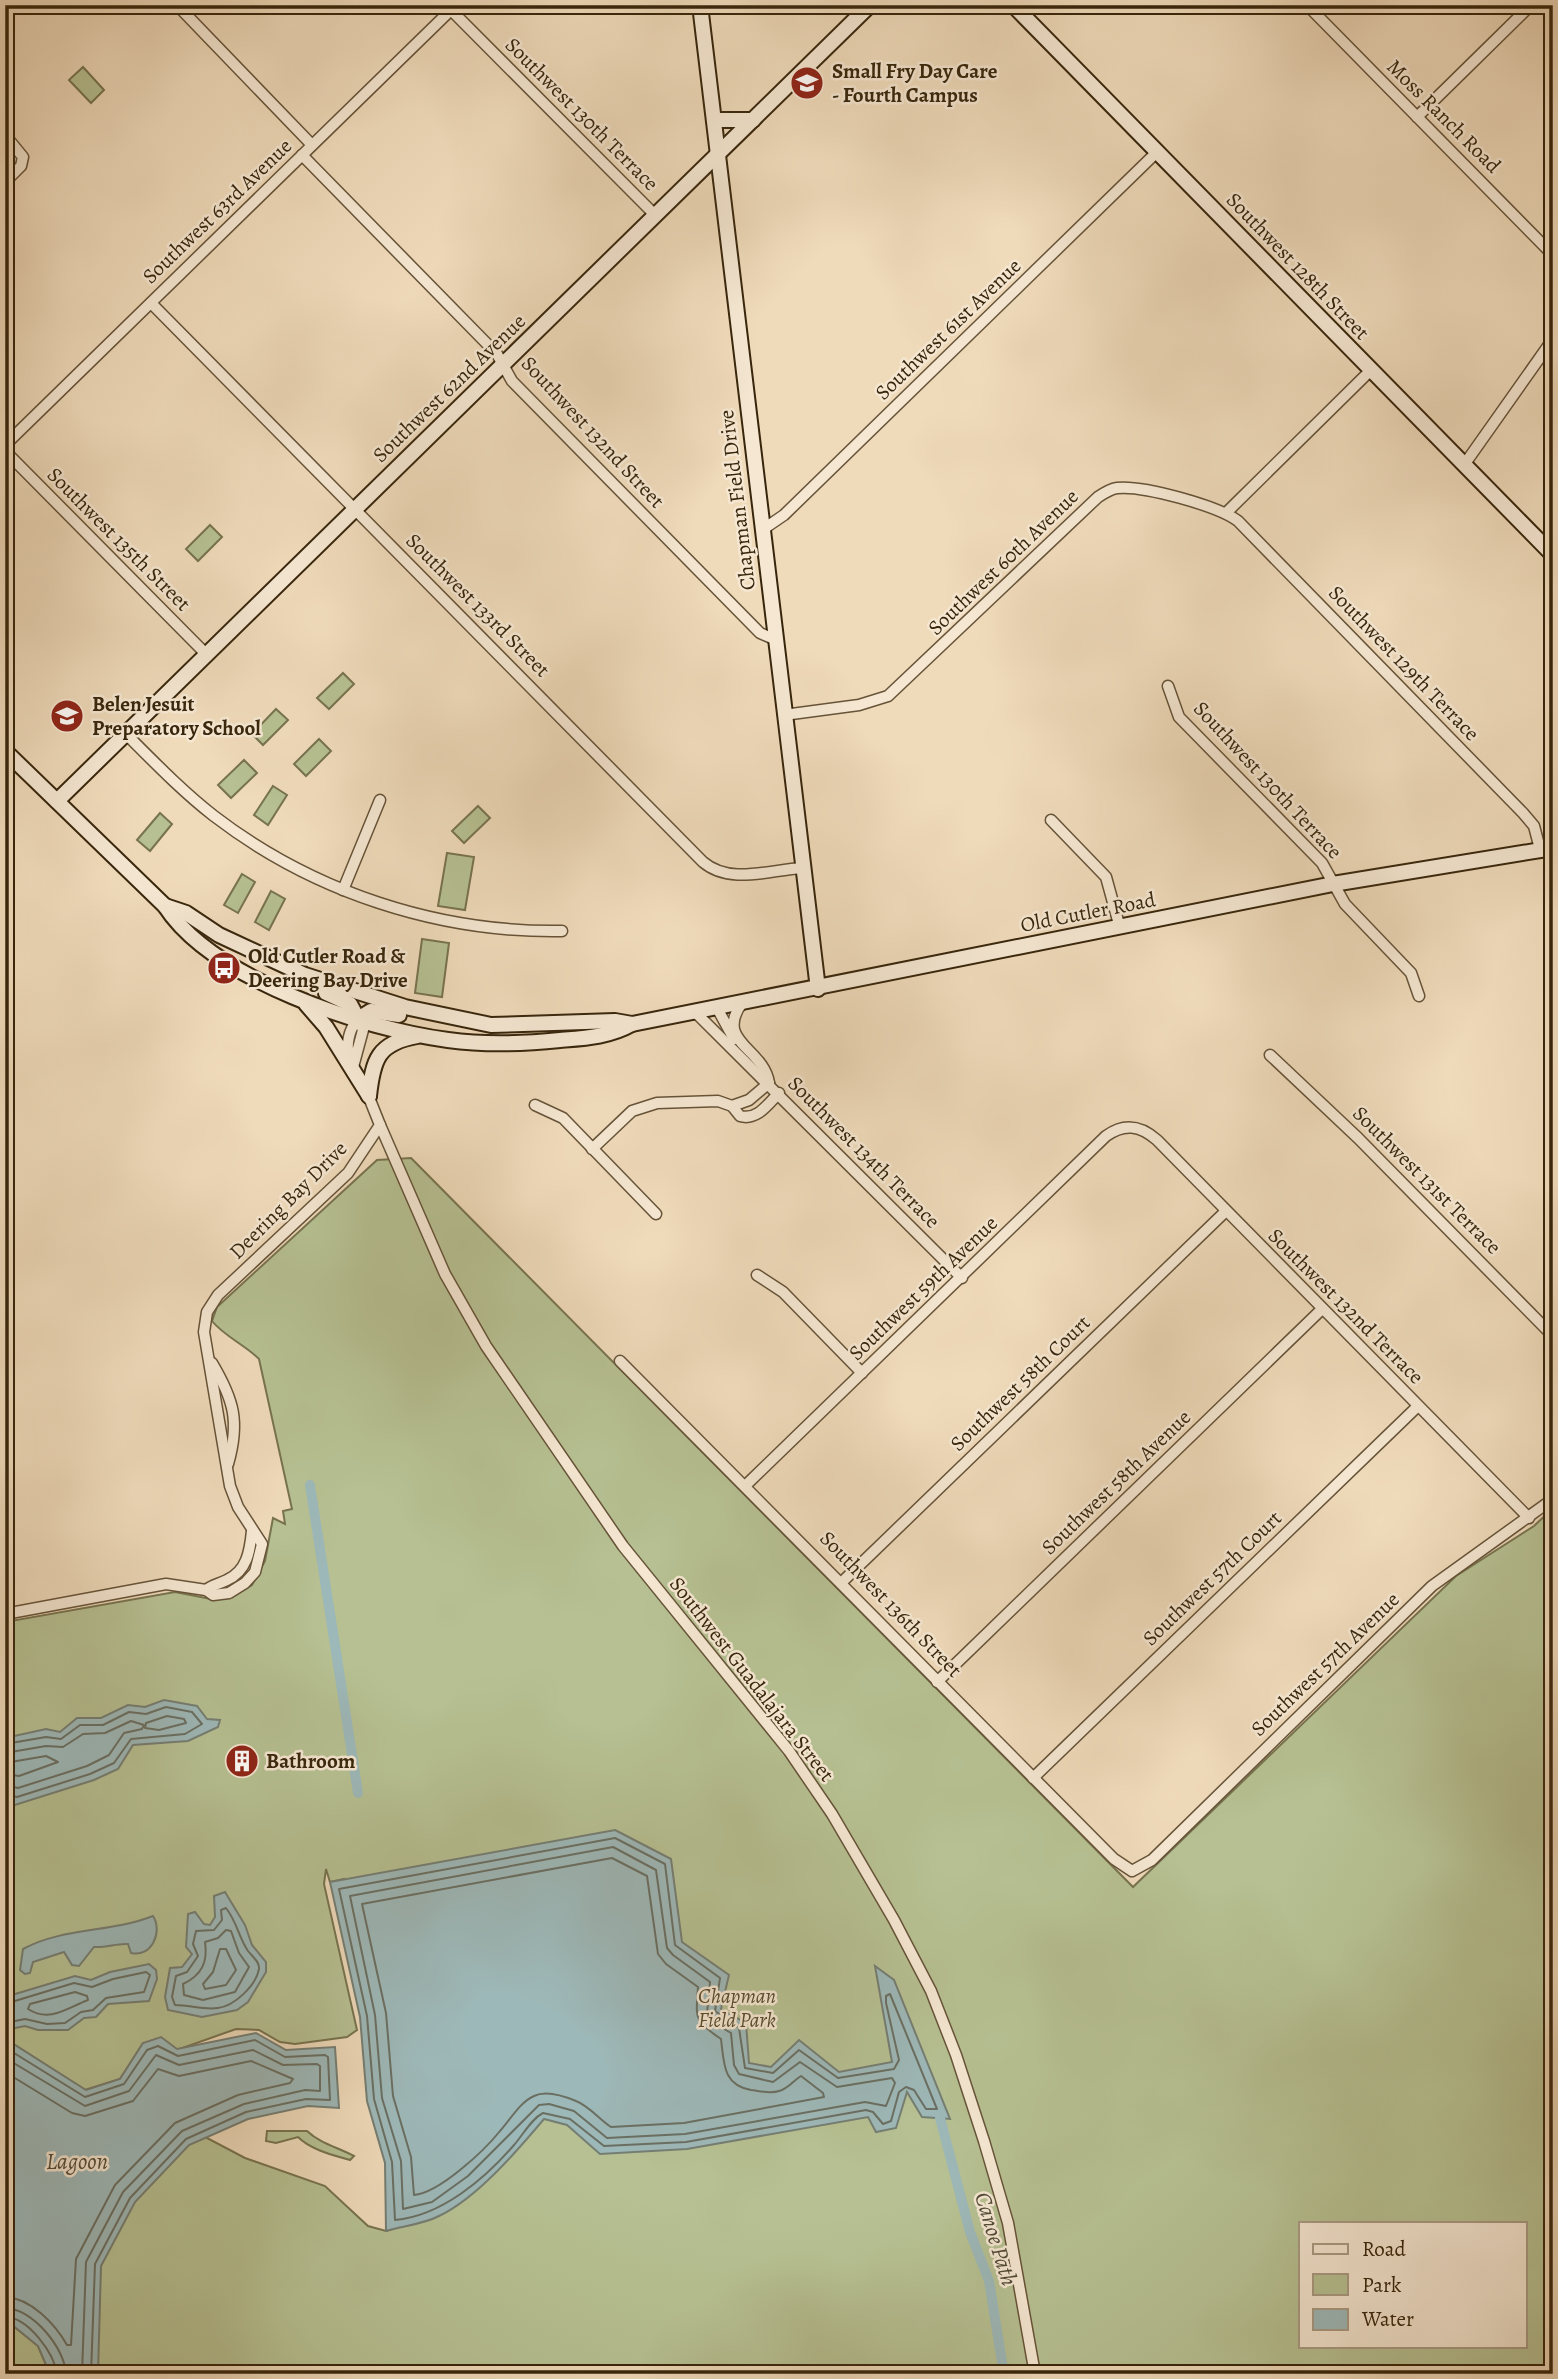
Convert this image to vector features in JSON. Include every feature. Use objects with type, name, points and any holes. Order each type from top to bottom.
[{"type":"street","points":[[177,5],[312,145]]},
{"type":"street","name":"Chapman Field Drive","points":[[700,5],[817,989]]},
{"type":"street","name":"Southwest 62nd Avenue","points":[[57,801],[870,5]]},
{"type":"street","name":"Southwest 128th Street","points":[[1013,5],[1553,555]]},
{"type":"street","name":"Moss Ranch Road","points":[[1307,5],[1553,255]]},
{"type":"street","points":[[1417,117],[1531,5]]},
{"type":"street","name":"Southwest 63rd Avenue","points":[[5,445],[453,7]]},
{"type":"street","name":"Southwest 130th Terrace","points":[[453,7],[656,216]]},
{"type":"street","points":[[714,120],[753,120]]},
{"type":"street","points":[[5,135],[23,157],[21,166],[5,182]]},
{"type":"street","name":"Southwest 61st Avenue","points":[[762,530],[784,515],[1158,151]]},
{"type":"street","name":"Southwest 132nd Street","points":[[302,155],[497,354],[512,381],[760,633],[774,639]]},
{"type":"street","name":"Southwest 133rd Street","points":[[151,303],[710,868],[731,876],[802,868]]},
{"type":"street","points":[[1464,465],[1553,338]]},
{"type":"street","points":[[1227,512],[1371,370]]},
{"type":"street","name":"Southwest 135th Street","points":[[5,451],[206,654]]},
{"type":"street","name":"Southwest 60th Avenue","points":[[784,715],[869,703],[896,691],[1091,503],[1110,490],[1140,490],[1227,512]]},
{"type":"street","name":"Southwest 129th Terrace","points":[[1227,512],[1251,533],[1523,813],[1547,848]]},
{"type":"street","name":"Southwest 130th Terrace","points":[[1168,686],[1180,717],[1321,863],[1345,904],[1411,972],[1419,996]]},
{"type":"street","points":[[125,733],[184,790],[229,827],[284,861],[343,890],[406,911],[466,924],[562,931]]},
{"type":"street","points":[[5,751],[165,906],[174,920],[197,940],[245,972],[305,1003],[358,1019],[369,1012],[380,1011],[447,1025],[491,1025]]},
{"type":"street","points":[[343,890],[380,800]]},
{"type":"street","points":[[1051,820],[1106,877],[1120,928]]},
{"type":"street","name":"Old Cutler Road","points":[[358,1019],[421,1036],[472,1042],[535,1042],[597,1036],[617,1032],[632,1024],[1333,884],[1547,848]]},
{"type":"street","points":[[165,906],[186,913],[272,970],[347,1002],[356,1011],[363,1030],[353,1067],[369,1096],[380,1125]]},
{"type":"street","name":"Old Cutler Road","points":[[219,935],[305,975],[366,996],[491,1025],[615,1021],[632,1024]]},
{"type":"street","points":[[305,1003],[326,1027],[369,1096]]},
{"type":"street","points":[[740,1042],[732,1021],[742,1003]]},
{"type":"street","name":"Southwest 134th Terrace","points":[[717,1008],[730,1035],[767,1069],[769,1083]]},
{"type":"street","name":"Southwest 134th Terrace","points":[[695,1012],[962,1278]]},
{"type":"street","points":[[369,1096],[373,1068],[382,1052],[400,1039],[421,1036]]},
{"type":"street","name":"Southwest 131st Terrace","points":[[1270,1055],[1333,1112],[1553,1336]]},
{"type":"street","points":[[732,1106],[749,1100],[769,1083]]},
{"type":"street","points":[[592,1149],[632,1111],[650,1104],[718,1101],[732,1106],[740,1116],[749,1118],[760,1112],[779,1093]]},
{"type":"street","points":[[535,1105],[563,1118],[656,1214]]},
{"type":"street","name":"Deering Bay Drive","points":[[5,1614],[166,1584],[205,1590],[213,1595],[229,1593],[250,1578],[262,1552],[262,1544],[233,1498],[204,1326],[211,1303],[348,1173],[380,1125]]},
{"type":"street","name":"Southwest Guadalajara Street","points":[[380,1125],[445,1274],[486,1346],[623,1546],[789,1751],[846,1836],[894,1920],[931,1991],[956,2055],[984,2141],[1008,2224],[1035,2374]]},
{"type":"street","name":"Southwest 59th Avenue","points":[[746,1485],[1106,1136],[1132,1126]]},
{"type":"street","name":"Southwest 132nd Terrace","points":[[1132,1126],[1152,1136],[1529,1518]]},
{"type":"street","name":"Southwest 58th Court","points":[[841,1583],[1226,1211]]},
{"type":"street","points":[[757,1275],[783,1292],[862,1373]]},
{"type":"street","name":"Southwest 58th Avenue","points":[[937,1682],[1322,1309]]},
{"type":"street","name":"Deering Bay Drive","points":[[208,1357],[230,1396],[236,1427],[227,1468]]},
{"type":"street","name":"Southwest 136th Street","points":[[620,1361],[746,1485],[1118,1863],[1135,1871]]},
{"type":"street","name":"Southwest 57th Court","points":[[1033,1778],[1418,1406]]},
{"type":"street","name":"Southwest 57th Avenue","points":[[1135,1871],[1152,1860],[1432,1586],[1553,1499]]},
{"type":"green space","points":[[83,67],[104,90],[91,103],[69,80]]},
{"type":"green space","points":[[210,525],[222,537],[198,561],[186,549]]},
{"type":"green space","points":[[343,673],[354,684],[329,709],[317,698]]},
{"type":"green space","points":[[276,709],[288,720],[263,745],[252,734]]},
{"type":"green space","points":[[319,739],[331,751],[306,776],[294,764]]},
{"type":"green space","points":[[244,760],[257,773],[231,798],[218,785]]},
{"type":"green space","points":[[273,786],[287,795],[268,825],[254,815]]},
{"type":"green space","points":[[478,806],[490,818],[464,843],[452,831]]},
{"type":"green space","points":[[160,813],[172,824],[150,851],[137,840]]},
{"type":"green space","points":[[447,853],[474,857],[465,910],[438,906]]},
{"type":"green space","points":[[242,874],[255,882],[238,913],[224,905]]},
{"type":"green space","points":[[271,891],[285,899],[269,930],[255,922]]},
{"type":"green space","points":[[422,939],[449,943],[442,997],[415,993]]},
{"type":"green space","name":"Chapman Field Park","points":[[411,1158],[1133,1887],[1456,1576],[1534,1526],[1553,1508],[1553,2374],[85,2374],[88,2252],[192,2130],[245,2158],[325,2186],[368,2226],[386,2231],[393,2229],[391,2155],[344,1879],[330,1882],[326,1869],[324,1884],[357,2030],[347,2037],[295,2044],[280,2042],[259,2030],[236,2029],[177,2050],[143,2043],[120,2079],[85,2090],[15,2045],[5,2046],[5,1622],[175,1592],[216,1600],[235,1595],[252,1585],[265,1561],[273,1518],[285,1524],[283,1511],[292,1509],[259,1359],[212,1321],[217,1307],[377,1160]]},
{"type":"green space","points":[[267,2131],[307,2131],[354,2156],[350,2160],[330,2154],[298,2137],[276,2143],[266,2141]]},
{"type":"green space","points":[[5,2324],[11,2324],[38,2346],[50,2374],[5,2374]]},
{"type":"water","points":[[164,1700],[197,1706],[207,1719],[220,1720],[218,1727],[188,1741],[133,1745],[118,1769],[94,1780],[15,1805],[5,1799],[5,1738],[46,1729],[60,1732],[77,1718],[101,1718],[128,1705],[145,1707]]},
{"type":"water","points":[[615,1830],[671,1859],[682,1942],[729,1975],[721,2009],[746,2023],[749,2063],[771,2067],[799,2040],[839,2072],[892,2062],[875,1966],[894,1980],[950,2119],[922,2117],[907,2092],[896,2128],[876,2132],[868,2117],[687,2149],[600,2154],[567,2125],[544,2119],[496,2173],[468,2198],[427,2221],[386,2231],[385,2163],[367,2101],[360,2017],[330,1882]]},
{"type":"water","points":[[225,1892],[245,1925],[252,1945],[266,1962],[266,1972],[248,2002],[237,2010],[202,2017],[168,2010],[165,1997],[170,1968],[182,1967],[192,1954],[186,1947],[188,1914],[195,1912],[204,1924],[210,1925],[215,1917],[214,1896]]},
{"type":"water","points":[[153,1916],[156,1936],[145,1951],[131,1953],[128,1944],[94,1947],[79,1966],[72,1965],[64,1952],[33,1962],[30,1973],[25,1974],[20,1970],[23,1949],[39,1942]]},
{"type":"water","points":[[149,1964],[156,1970],[157,1979],[149,2001],[108,2004],[96,2017],[84,2018],[68,2030],[38,2030],[25,2026],[5,2030],[5,1997],[75,1976],[91,1980],[110,1972]]},
{"type":"water","name":"Lagoon","points":[[256,2033],[286,2050],[335,2047],[339,2108],[308,2106],[248,2119],[189,2145],[135,2202],[101,2266],[98,2374],[50,2374],[38,2346],[11,2324],[5,2324],[5,2046],[15,2045],[86,2090],[120,2079],[143,2043],[161,2037],[177,2049]]},
{"type":"waterway","points":[[310,1485],[358,1793]]},
{"type":"waterway","name":"Canoe Path","points":[[940,2118],[970,2232],[989,2281],[1004,2374]]},
{"type":"place","name":"Small Fry Day Care - Fourth Campus","points":[[807,83]]},
{"type":"place","name":"Belen Jesuit Preparatory School","points":[[67,716]]},
{"type":"place","name":"Old Cutler Road & Deering Bay Drive","points":[[224,968]]},
{"type":"place","name":"Bathroom","points":[[242,1761]]}]
